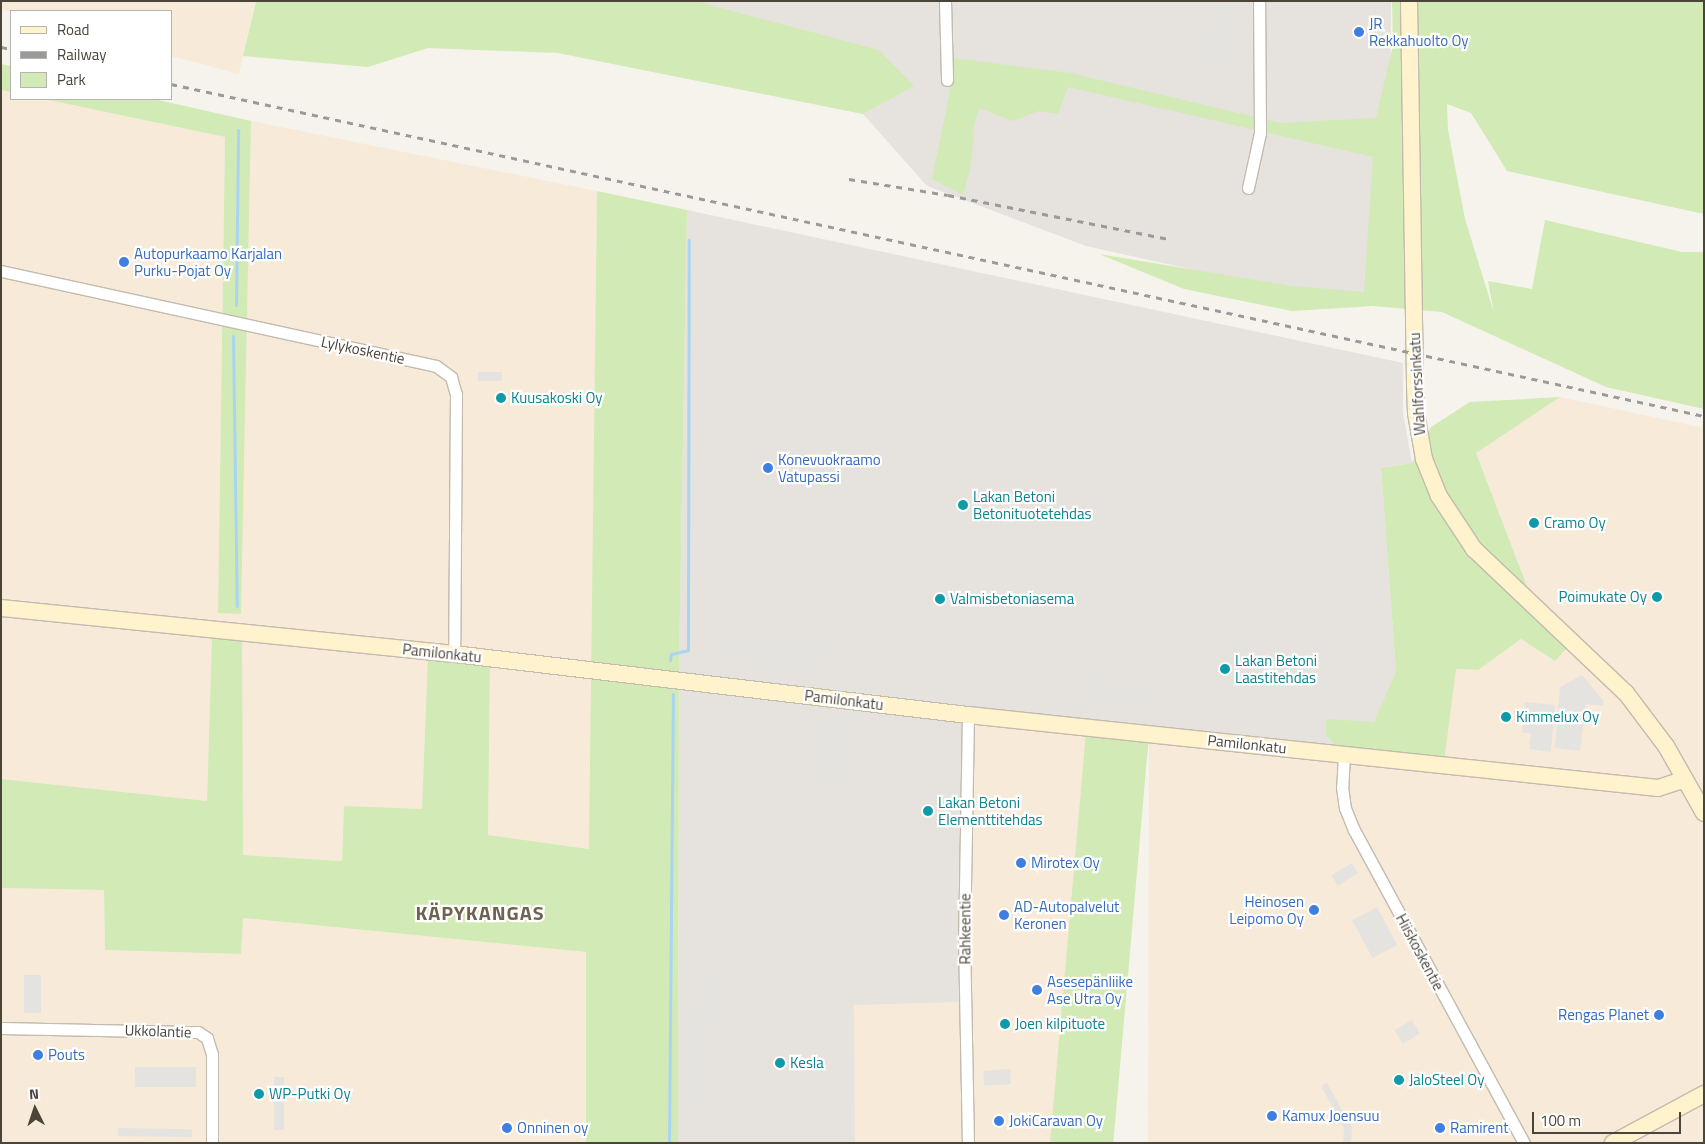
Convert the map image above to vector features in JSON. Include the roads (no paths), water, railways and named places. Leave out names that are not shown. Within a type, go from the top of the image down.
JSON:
[{"type":"street","points":[[945,1],[946,80]]},
{"type":"street","points":[[1248,188],[1260,133],[1259,1]]},
{"type":"street","name":"Wahlforssinkatu","points":[[1409,1],[1415,394],[1417,421],[1424,460],[1439,496],[1461,533],[1474,549],[1626,693],[1655,729],[1704,813]]},
{"type":"street","name":"Lylykoskentie","points":[[1,271],[436,366],[451,377],[456,394],[454,654]]},
{"type":"street","name":"Pamilonkatu","points":[[1,608],[454,654],[968,714],[1658,788],[1685,779]]},
{"type":"street","name":"Rahkeentie","points":[[968,714],[964,936],[968,1143]]},
{"type":"street","name":"Hiiskoskentie","points":[[1344,754],[1342,788],[1345,808],[1354,830],[1524,1143]]},
{"type":"street","name":"Ukkolantie","points":[[1,1028],[198,1032],[206,1038],[212,1054],[212,1143]]},
{"type":"street","points":[[1614,1143],[1704,1094]]},
{"type":"waterway","points":[[236,305],[238,130]]},
{"type":"waterway","points":[[670,660],[671,654],[688,650],[689,240]]},
{"type":"waterway","points":[[233,336],[237,606]]},
{"type":"waterway","points":[[669,1143],[673,694]]},
{"type":"railway","points":[[1,47],[10,49]]},
{"type":"railway","points":[[172,84],[1704,416]]},
{"type":"railway","points":[[849,179],[948,195],[1169,239]]},
{"type":"place","name":"JR Rekkahuolto Oy","points":[[1359,32]]},
{"type":"place","name":"Autopurkaamo Karjalan Purku-Pojat Oy","points":[[124,262]]},
{"type":"place","name":"Kuusakoski Oy","points":[[501,398]]},
{"type":"place","name":"Konevuokraamo Vatupassi","points":[[768,468]]},
{"type":"place","name":"Lakan Betoni Betonituotetehdas","points":[[963,505]]},
{"type":"place","name":"Cramo Oy","points":[[1534,523]]},
{"type":"place","name":"Poimukate Oy","points":[[1657,597]]},
{"type":"place","name":"Valmisbetoniasema","points":[[940,599]]},
{"type":"place","name":"Lakan Betoni Laastitehdas","points":[[1225,669]]},
{"type":"place","name":"Kimmelux Oy","points":[[1506,717]]},
{"type":"place","name":"Lakan Betoni Elementtitehdas","points":[[928,811]]},
{"type":"place","name":"Mirotex Oy","points":[[1021,863]]},
{"type":"place","name":"Heinosen Leipomo Oy","points":[[1314,910]]},
{"type":"place","name":"AD-Autopalvelut Keronen","points":[[1004,915]]},
{"type":"place","name":"Asesepänliike Ase Utra Oy","points":[[1037,990]]},
{"type":"place","name":"Rengas Planet","points":[[1659,1015]]},
{"type":"place","name":"Joen kilpituote","points":[[1005,1024]]},
{"type":"place","name":"Pouts","points":[[38,1055]]},
{"type":"place","name":"Kesla","points":[[780,1063]]},
{"type":"place","name":"JaloSteel Oy","points":[[1399,1080]]},
{"type":"place","name":"WP-Putki Oy","points":[[259,1094]]},
{"type":"place","name":"Kamux Joensuu","points":[[1272,1116]]},
{"type":"place","name":"JokiCaravan Oy","points":[[999,1121]]},
{"type":"place","name":"Onninen oy","points":[[507,1128]]},
{"type":"place","name":"Ramirent","points":[[1440,1128]]},
{"type":"district","name":"KÄPYKANGAS","points":[[480,912]]}]
